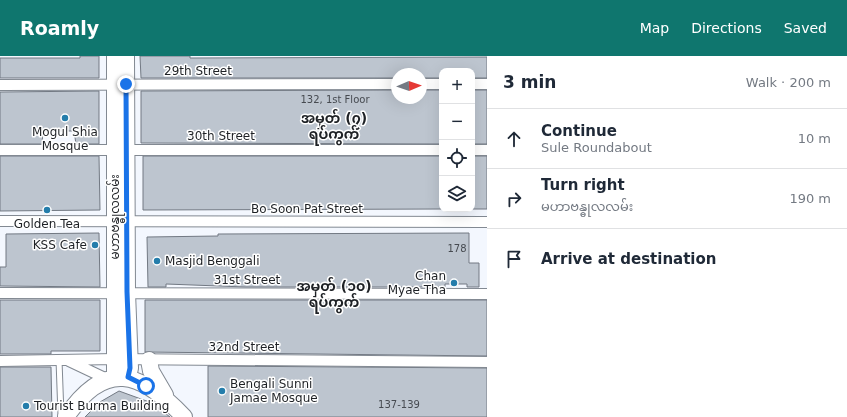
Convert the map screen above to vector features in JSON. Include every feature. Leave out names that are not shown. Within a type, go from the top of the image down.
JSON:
[{"type":"main road","name":"မဟာဗန္ဓုလလမ်း","points":[[115,56],[121,84]]},
{"type":"main road","name":"မဟာဗန္ဓုလလမ်း","points":[[117,378],[122,359],[121,84],[126,56]]},
{"type":"main road","points":[[149,360],[153,376],[180,413]]},
{"type":"main road","points":[[66,417],[86,393],[117,378],[155,390],[180,413]]},
{"type":"street","name":"29th Street","points":[[0,85],[391,84]]},
{"type":"street","points":[[427,84],[439,84]]},
{"type":"street","points":[[475,84],[487,84]]},
{"type":"street","name":"30th Street","points":[[0,150],[439,150]]},
{"type":"street","points":[[475,150],[487,150]]},
{"type":"street","name":"Bo Soon Pat Street","points":[[0,221],[487,222]]},
{"type":"street","name":"31st Street","points":[[0,293],[121,292],[487,294]]},
{"type":"street","name":"32nd Street","points":[[0,360],[122,359],[487,362]]},
{"type":"street","points":[[63,360],[117,378]]},
{"type":"lane","points":[[61,417],[63,360]]},
{"type":"building","points":[[80,56],[99,56],[99,78],[0,78],[0,58],[80,58]]},
{"type":"building","points":[[140,56],[190,56],[190,58],[487,57],[487,78],[475,78],[475,68],[439,68],[439,78],[427,78],[427,68],[391,68],[391,78],[141,78]]},
{"type":"building","points":[[391,90],[391,104],[427,104],[427,90],[439,90],[439,144],[141,143],[141,91]]},
{"type":"building","points":[[475,90],[487,90],[487,144],[475,144]]},
{"type":"building","name":"Mogul Shia Mosque","points":[[99,91],[99,144],[76,144],[74,131],[43,131],[42,144],[0,144],[0,92]]},
{"type":"building","points":[[0,156],[99,156],[100,210],[0,211]]},
{"type":"building","points":[[143,156],[439,156],[439,209],[143,210]]},
{"type":"building","points":[[475,156],[487,156],[487,209],[475,209]]},
{"type":"building","points":[[99,233],[100,287],[0,286],[0,267],[6,267],[6,234]]},
{"type":"building","points":[[469,233],[469,263],[479,263],[479,287],[467,287],[467,284],[445,284],[445,287],[245,287],[166,284],[166,287],[148,287],[147,237],[218,236],[218,234]]},
{"type":"building","points":[[0,300],[100,300],[100,351],[51,351],[51,354],[0,354]]},
{"type":"building","points":[[145,300],[487,300],[487,356],[145,352]]},
{"type":"building","points":[[208,366],[487,368],[487,417],[208,417]]},
{"type":"building","points":[[0,367],[51,367],[52,417],[0,417]]},
{"type":"building","points":[[119,391],[152,403],[170,417],[85,417],[100,402]]},
{"type":"place","name":"Mogul Shia Mosque","points":[[65,118]]},
{"type":"place","name":"Golden Tea","points":[[47,210]]},
{"type":"place","name":"KSS Cafe","points":[[95,245]]},
{"type":"place","name":"Masjid Benggali","points":[[157,261]]},
{"type":"place","name":"Chan Myae Tha","points":[[454,283]]},
{"type":"place","name":"Bengali Sunni Jamae Mosque","points":[[222,391]]},
{"type":"place","name":"Tourist Burma Building","points":[[26,406]]},
{"type":"district","name":"အမှတ် (၇) ရပ်ကွက်","points":[[334,126]]},
{"type":"district","name":"အမှတ် (၁၀) ရပ်ကွက်","points":[[334,294]]},
{"type":"route","points":[[126,84],[127,292],[130,368],[128,377],[146,386]]}]
